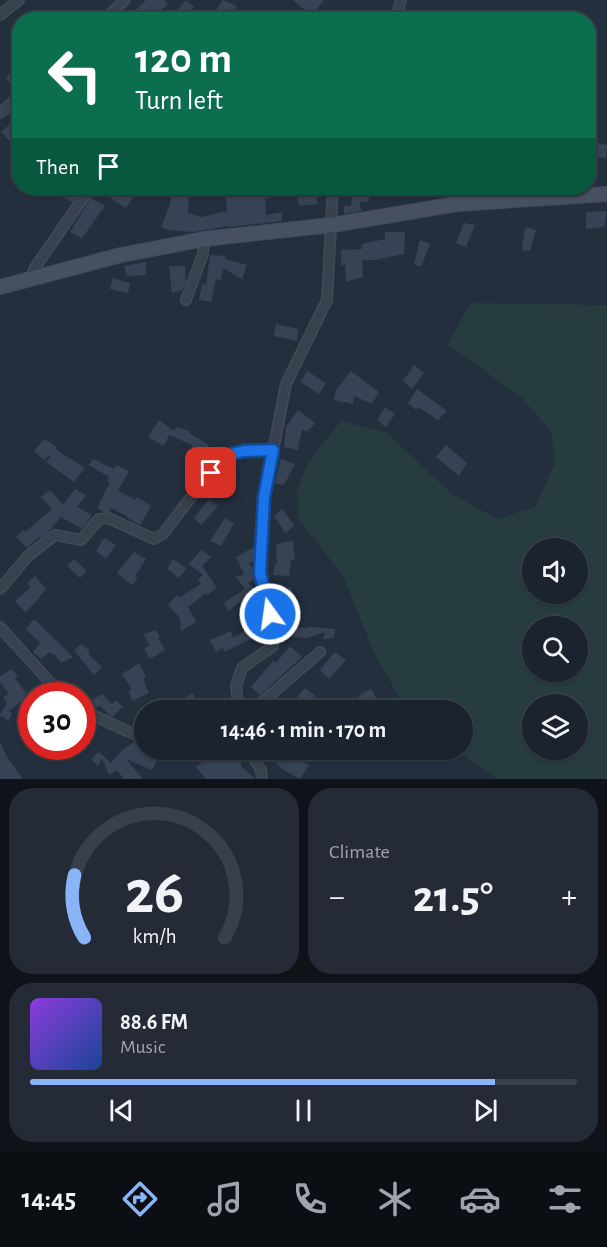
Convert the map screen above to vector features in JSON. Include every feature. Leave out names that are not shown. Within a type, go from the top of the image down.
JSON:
[{"type":"street","points":[[0,15],[19,0]]},
{"type":"street","points":[[112,12],[125,0]]},
{"type":"street","points":[[0,113],[12,103]]},
{"type":"street","points":[[32,278],[34,269],[85,195]]},
{"type":"street","points":[[238,700],[236,686],[242,668],[273,646],[275,634],[260,573],[264,497],[286,384],[327,300],[333,195]]},
{"type":"street","points":[[0,287],[121,255],[204,239],[332,225],[457,204],[592,195]]},
{"type":"street","points":[[186,300],[203,254],[204,239]]},
{"type":"street","points":[[0,589],[28,556],[55,535],[81,540],[99,519],[108,518],[154,539],[163,534],[211,473],[232,454],[244,451],[273,450]]},
{"type":"street","points":[[0,627],[50,682]]},
{"type":"street","points":[[265,700],[320,652]]},
{"type":"street","points":[[96,717],[134,734]]},
{"type":"street","points":[[254,760],[261,770],[262,779]]},
{"type":"green space","points":[[470,303],[607,305],[607,779],[497,779],[471,760],[473,760],[473,700],[401,700],[375,654],[342,574],[299,520],[297,491],[307,464],[341,421],[387,433],[452,494],[497,519],[536,506],[555,463],[551,431],[521,397],[448,345]]},
{"type":"building","points":[[146,0],[164,0],[168,4],[158,12],[135,11]]},
{"type":"building","points":[[186,0],[194,7],[189,12],[176,12]]},
{"type":"building","points":[[223,0],[237,6],[234,12],[215,12]]},
{"type":"building","points":[[293,0],[324,0],[315,12],[307,12]]},
{"type":"building","points":[[12,72],[12,87],[6,77]]},
{"type":"building","points":[[12,122],[12,144],[1,132]]},
{"type":"building","points":[[596,143],[607,145],[606,158],[596,157]]},
{"type":"building","points":[[58,195],[77,195],[72,202]]},
{"type":"building","points":[[110,195],[134,196],[126,208],[109,197]]},
{"type":"building","points":[[172,195],[189,195],[188,213],[202,217],[227,211],[226,195],[279,195],[265,199],[266,215],[282,212],[282,221],[194,232],[169,230],[161,227]]},
{"type":"building","points":[[316,195],[318,204],[299,206],[297,197]]},
{"type":"building","points":[[352,195],[370,195],[368,202],[359,202],[362,211],[344,214],[344,206],[351,206]]},
{"type":"building","points":[[91,198],[105,206],[82,238],[70,232]]},
{"type":"building","points":[[607,211],[604,227],[586,229],[586,212]]},
{"type":"building","points":[[464,223],[475,225],[466,247],[456,243]]},
{"type":"building","points":[[525,227],[536,230],[530,251],[522,250]]},
{"type":"building","points":[[385,232],[405,232],[404,254],[362,260],[363,277],[346,282],[345,264],[341,266],[341,250],[362,249],[362,244],[385,239]]},
{"type":"building","points":[[420,240],[430,244],[421,267],[414,264]]},
{"type":"building","points":[[210,255],[226,256],[225,259],[247,265],[242,279],[223,268],[221,280],[216,279],[211,302],[199,300],[202,284],[206,285]]},
{"type":"building","points":[[146,262],[146,275],[127,276],[124,266]]},
{"type":"building","points":[[169,266],[185,266],[186,281],[182,290],[172,293]]},
{"type":"building","points":[[113,278],[130,283],[128,293],[110,289]]},
{"type":"building","points":[[276,324],[298,329],[297,341],[274,336]]},
{"type":"building","points":[[414,365],[424,373],[412,389],[403,381]]},
{"type":"building","points":[[307,371],[326,383],[319,394],[301,382]]},
{"type":"building","points":[[351,371],[379,392],[372,404],[354,396],[353,404],[334,400],[336,390]]},
{"type":"building","points":[[417,389],[447,411],[438,420],[418,407],[416,410],[408,403]]},
{"type":"building","points":[[385,407],[395,414],[386,427],[377,420]]},
{"type":"building","points":[[298,410],[315,423],[307,432],[302,429],[298,450],[284,447],[286,427]]},
{"type":"building","points":[[159,420],[174,431],[176,427],[190,431],[189,433],[209,445],[203,453],[191,447],[192,445],[169,435],[164,446],[148,437]]},
{"type":"building","points":[[44,439],[57,447],[55,449],[85,468],[74,482],[46,462],[51,457],[50,455],[44,460],[34,451]]},
{"type":"building","points":[[446,445],[467,463],[459,476],[436,457]]},
{"type":"building","points":[[206,455],[213,462],[197,479],[188,472]]},
{"type":"building","points":[[93,459],[114,469],[116,465],[129,471],[118,491],[136,500],[137,497],[151,506],[140,525],[111,508],[109,512],[103,512],[97,508],[110,482],[107,481],[109,477],[89,465]]},
{"type":"building","points":[[281,459],[295,464],[284,485],[275,483]]},
{"type":"building","points":[[75,489],[86,495],[77,507],[92,515],[82,529],[61,517],[48,532],[27,548],[16,537],[52,509],[41,497],[50,490],[63,505]]},
{"type":"building","points":[[209,499],[218,506],[201,525],[194,518]]},
{"type":"building","points":[[282,509],[295,526],[285,533],[274,516]]},
{"type":"building","points":[[225,518],[234,524],[221,546],[210,541]]},
{"type":"building","points":[[104,538],[116,545],[106,559],[96,551]]},
{"type":"building","points":[[293,541],[295,560],[291,560],[289,576],[273,575],[275,564],[277,564],[276,544]]},
{"type":"building","points":[[254,547],[254,561],[249,563],[254,579],[248,583],[256,590],[228,611],[224,603],[245,589],[236,577],[244,574],[236,557]]},
{"type":"building","points":[[201,550],[211,557],[202,566],[217,588],[207,595],[206,593],[188,607],[196,622],[181,631],[180,618],[168,605],[177,595],[179,598],[201,584],[198,579],[203,575],[189,564]]},
{"type":"building","points":[[134,552],[146,559],[135,576],[138,578],[132,585],[117,573]]},
{"type":"building","points":[[74,559],[87,571],[80,578],[67,566]]},
{"type":"building","points":[[173,559],[187,568],[179,578],[167,569]]},
{"type":"building","points":[[35,576],[46,589],[25,612],[15,601],[31,587],[27,583]]},
{"type":"building","points":[[291,586],[298,610],[283,617],[279,608],[285,603],[281,592]]},
{"type":"building","points":[[34,619],[73,657],[61,663],[50,652],[41,659],[33,652],[40,643],[26,629]]},
{"type":"building","points":[[260,622],[265,632],[224,652],[223,648],[216,652],[210,640],[231,631],[233,638]]},
{"type":"building","points":[[285,626],[335,629],[334,638],[323,639],[325,632],[307,638],[285,636]]},
{"type":"building","points":[[156,630],[165,650],[149,658],[144,648],[150,646],[143,634]]},
{"type":"building","points":[[82,644],[90,652],[88,654],[102,667],[94,675],[74,650]]},
{"type":"building","points":[[290,646],[302,657],[260,695],[251,687],[274,660],[276,663]]},
{"type":"building","points":[[335,652],[346,660],[329,679],[320,670]]},
{"type":"building","points":[[139,663],[146,677],[143,679],[149,693],[132,701],[129,691],[132,689],[122,674]]},
{"type":"building","points":[[11,669],[18,676],[15,678],[18,682],[18,704],[9,711],[12,714],[8,721],[2,716],[0,718],[7,703],[3,698],[9,693],[0,683],[0,677]]},
{"type":"building","points":[[305,688],[316,696],[312,700],[295,700]]},
{"type":"building","points":[[371,689],[377,700],[357,700],[361,694]]},
{"type":"building","points":[[192,693],[197,700],[182,700]]},
{"type":"building","points":[[102,694],[112,704],[116,700],[123,707],[112,717],[100,705],[97,708],[96,698]]},
{"type":"building","points":[[0,742],[7,757],[23,779],[0,779]]},
{"type":"building","points":[[134,742],[134,760],[157,760],[152,770],[126,759],[143,779],[124,779],[117,770],[109,775],[102,759],[98,766],[92,760],[96,760],[96,755],[99,752],[111,763],[122,750]]},
{"type":"building","points":[[205,760],[236,760],[255,779],[206,779],[196,767]]},
{"type":"building","points":[[274,760],[300,760],[309,765],[300,779],[282,769]]},
{"type":"route","points":[[211,473],[232,454],[244,451],[273,450],[264,497],[260,573],[270,614]]}]
